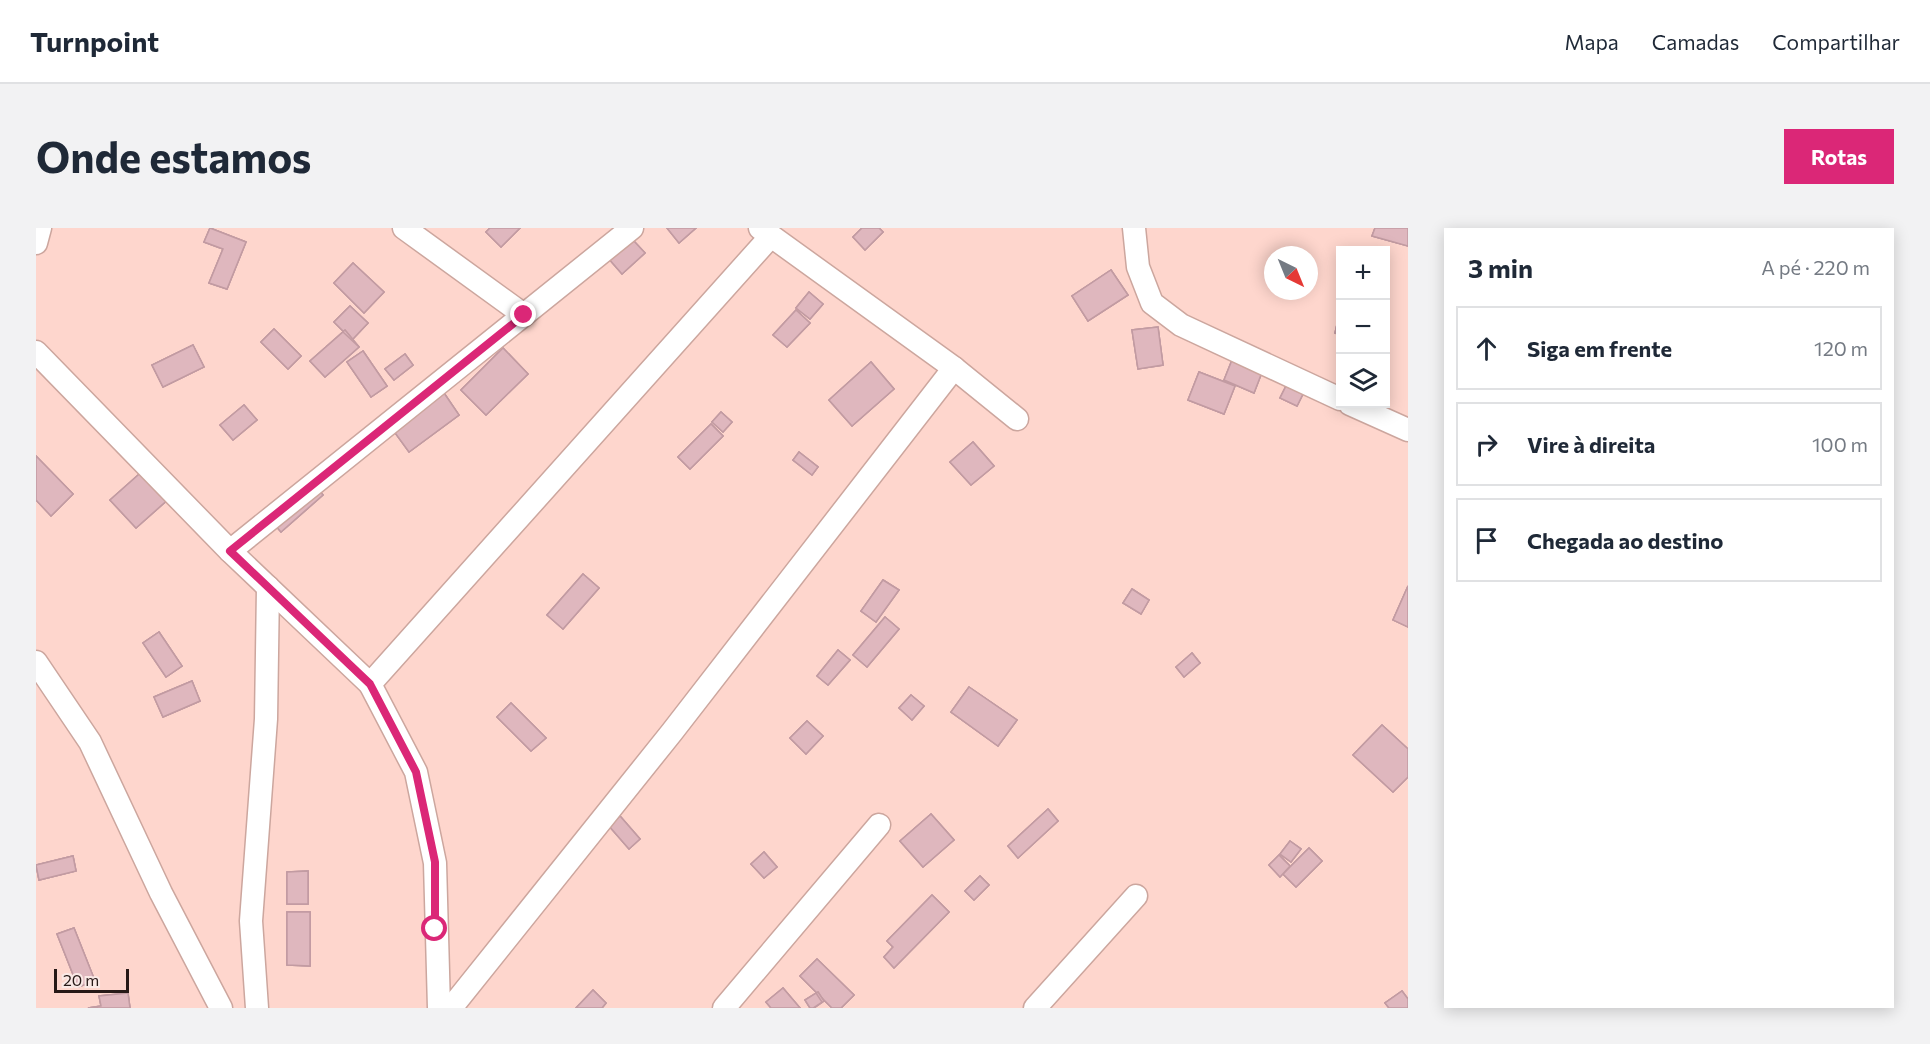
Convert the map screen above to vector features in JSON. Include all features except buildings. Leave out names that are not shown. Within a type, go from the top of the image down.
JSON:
[{"type":"street","points":[[36,243],[40,228]]},
{"type":"street","points":[[404,228],[524,315]]},
{"type":"street","points":[[230,551],[632,228]]},
{"type":"street","points":[[1134,228],[1138,267],[1152,303],[1181,325],[1336,397]]},
{"type":"street","points":[[370,684],[766,232],[954,368],[1017,418]]},
{"type":"street","points":[[36,352],[230,551],[370,684],[416,772],[435,862],[438,1008]]},
{"type":"street","points":[[451,1008],[672,732],[954,368]]},
{"type":"street","points":[[1359,408],[1408,430]]},
{"type":"street","points":[[257,1008],[252,921],[266,719],[268,587]]},
{"type":"street","points":[[36,662],[90,742],[161,893],[221,1008]]},
{"type":"street","points":[[724,1008],[879,825]]},
{"type":"street","points":[[1035,1008],[1136,896]]},
{"type":"route","points":[[435,929],[435,862],[416,772],[370,684],[230,551],[524,315]]}]
